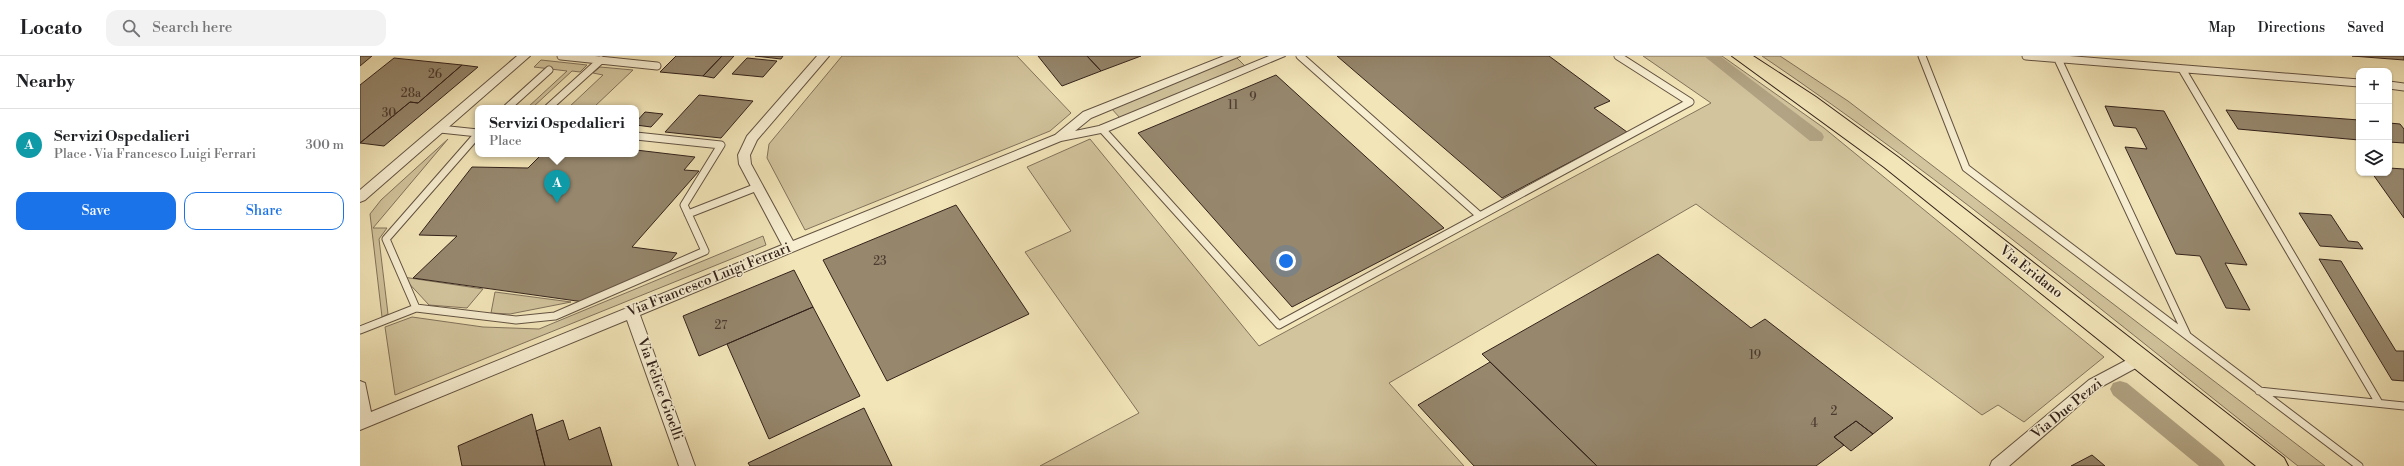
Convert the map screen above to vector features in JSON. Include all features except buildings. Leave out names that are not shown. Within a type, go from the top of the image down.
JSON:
[{"type":"main road","name":"Via Eridano","points":[[1741,56],[1784,83]]},
{"type":"main road","name":"Via Eridano","points":[[1749,56],[1915,180],[2133,363],[2275,466]]},
{"type":"street","points":[[360,197],[524,56]]},
{"type":"street","points":[[790,247],[745,164],[744,154],[746,146],[823,56]]},
{"type":"street","name":"Via Francesco Luigi Ferrari","points":[[1058,138],[1087,115],[1234,56]]},
{"type":"street","name":"Via Francesco Luigi Ferrari","points":[[362,422],[1058,138],[1102,129],[1272,57]]},
{"type":"street","name":"Via Felice Gioelli","points":[[632,312],[687,466]]},
{"type":"street","name":"Via Due Pezzi","points":[[1998,466],[2094,384],[2133,363]]},
{"type":"street","points":[[360,387],[362,422]]},
{"type":"lane","points":[[561,56],[657,66]]},
{"type":"lane","points":[[1300,56],[1480,216]]},
{"type":"lane","points":[[1102,129],[1279,325],[1690,102],[1618,56]]},
{"type":"lane","points":[[1922,56],[1966,168],[2358,466]]},
{"type":"lane","points":[[2026,56],[2058,57],[2182,69],[2356,83]]},
{"type":"lane","points":[[2058,57],[2188,337]]},
{"type":"lane","points":[[551,105],[600,60]]},
{"type":"lane","points":[[2182,69],[2379,403]]},
{"type":"lane","points":[[509,105],[548,70]]},
{"type":"lane","points":[[2392,85],[2404,87]]},
{"type":"lane","points":[[440,129],[475,133]]},
{"type":"lane","points":[[416,308],[386,240],[475,136]]},
{"type":"lane","points":[[360,330],[416,308],[516,320],[555,316],[705,251],[684,205],[721,145],[639,136]]},
{"type":"lane","points":[[688,214],[757,187]]},
{"type":"lane","points":[[2259,391],[2404,406]]},
{"type":"shaded area","points":[[842,56],[1017,56],[1071,113],[1050,131],[805,230],[767,158],[769,144]]},
{"type":"shaded area","points":[[1643,56],[1722,56],[1824,128],[2104,357],[2024,422],[1998,405],[1982,415],[1696,204],[1389,383],[1464,466],[1040,466],[1139,413],[1025,252],[1071,231],[1027,167],[1090,139],[1259,346],[1711,103]]},
{"type":"shaded area","points":[[1762,56],[1780,56],[1848,101],[2325,466],[2298,466],[1967,204],[1831,104]]},
{"type":"shaded area","points":[[1236,57],[1246,67],[1120,118],[1111,108]]},
{"type":"shaded area","points":[[541,60],[587,65],[580,72],[572,71],[535,105],[530,105],[567,71],[534,67]]},
{"type":"shaded area","points":[[600,67],[633,70],[596,105],[571,105],[603,75],[593,73]]},
{"type":"shaded area","points":[[448,139],[373,228],[387,228],[379,239],[388,314],[382,317],[370,214],[381,200]]},
{"type":"shaded area","points":[[763,236],[766,245],[395,395],[385,327],[412,317],[483,327],[539,329]]},
{"type":"shaded area","points":[[403,277],[483,289],[467,308],[429,305]]},
{"type":"shaded area","points":[[495,292],[571,302],[510,314],[491,313]]},
{"type":"waterway","points":[[1711,56],[1816,137]]},
{"type":"waterway","points":[[2120,389],[2214,466]]},
{"type":"place","name":"Servizi Ospedalieri","points":[[557,203]]}]
